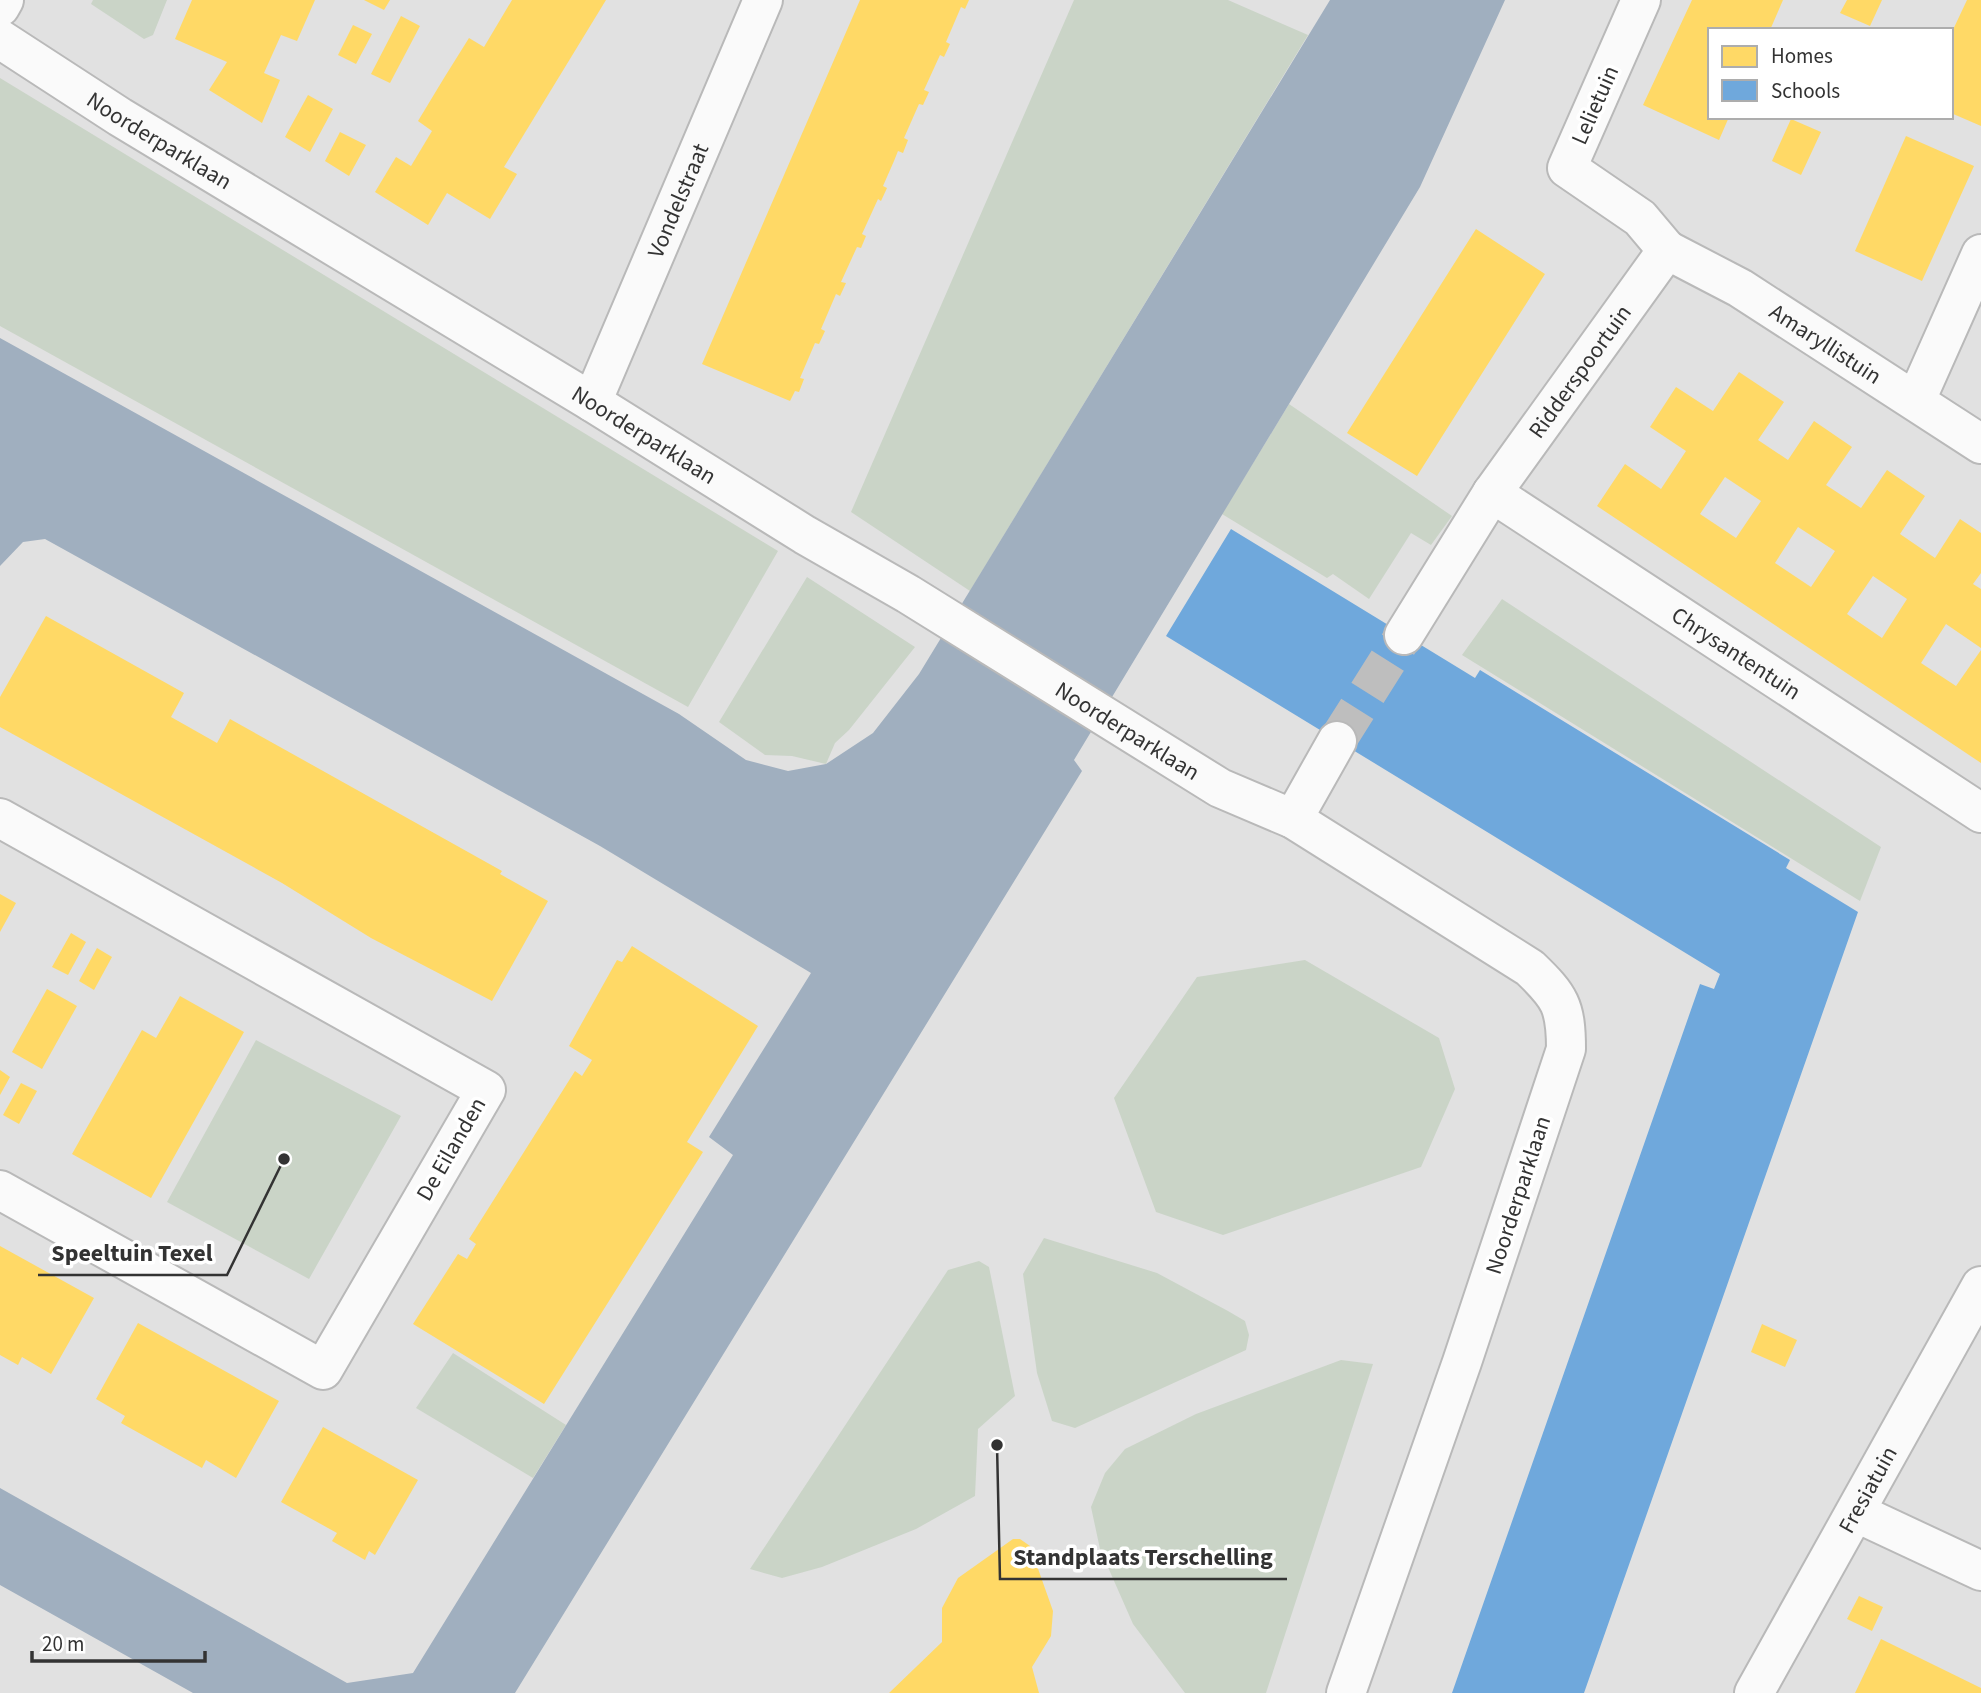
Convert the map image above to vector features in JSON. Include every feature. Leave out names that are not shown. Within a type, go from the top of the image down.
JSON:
[{"type":"street","points":[[0,7],[5,0]]},
{"type":"street","name":"Vondelstraat","points":[[592,402],[763,0]]},
{"type":"street","name":"Lelietuin","points":[[1642,0],[1567,168],[1640,218],[1667,250]]},
{"type":"street","name":"Noorderparklaan","points":[[0,39],[120,117],[592,402],[805,535],[908,594],[1220,788],[1293,819],[1530,968],[1556,993],[1566,1021],[1566,1049],[1462,1362],[1346,1693]]},
{"type":"street","name":"Amaryllistuin","points":[[1667,250],[1740,288],[1981,444]]},
{"type":"street","name":"Ridderspoortuin","points":[[1493,493],[1667,250]]},
{"type":"street","points":[[1916,400],[1981,254]]},
{"type":"street","points":[[1404,635],[1493,493]]},
{"type":"street","name":"Chrysantentuin","points":[[1493,493],[1981,813]]},
{"type":"street","points":[[1293,819],[1337,741]]},
{"type":"street","name":"De Eilanden","points":[[0,818],[486,1090],[323,1370],[0,1189]]},
{"type":"street","name":"Fresiatuin","points":[[1754,1693],[1857,1513],[1981,1286]]},
{"type":"street","points":[[1857,1513],[1981,1571]]},
{"type":"shaded area","points":[[93,0],[167,0],[153,35],[144,39],[91,4]]},
{"type":"shaded area","points":[[1074,0],[1228,0],[1308,35],[970,591],[851,512]]},
{"type":"shaded area","points":[[0,78],[778,551],[688,707],[0,326]]},
{"type":"shaded area","points":[[1289,404],[1452,516],[1431,545],[1411,533],[1369,599],[1333,574],[1327,578],[1222,514]]},
{"type":"shaded area","points":[[807,577],[915,647],[849,730],[835,743],[826,764],[792,756],[765,755],[719,722]]},
{"type":"shaded area","points":[[1502,599],[1881,847],[1860,901],[1462,655]]},
{"type":"shaded area","points":[[1305,960],[1439,1038],[1455,1089],[1421,1167],[1223,1235],[1156,1212],[1114,1098],[1197,977]]},
{"type":"shaded area","points":[[256,1040],[401,1116],[309,1279],[167,1202]]},
{"type":"shaded area","points":[[1044,1238],[1157,1273],[1228,1311],[1245,1321],[1249,1335],[1246,1350],[1075,1428],[1052,1421],[1037,1373],[1023,1274]]},
{"type":"shaded area","points":[[979,1261],[989,1267],[1015,1396],[978,1429],[975,1496],[916,1529],[822,1567],[782,1578],[750,1569],[948,1270]]},
{"type":"shaded area","points":[[453,1353],[566,1425],[533,1478],[416,1408]]},
{"type":"shaded area","points":[[1341,1360],[1373,1364],[1266,1693],[1185,1693],[1133,1624],[1100,1549],[1091,1507],[1105,1473],[1125,1449],[1196,1414]]},
{"type":"water","points":[[1330,0],[1505,0],[1420,187],[1074,760],[1082,771],[515,1693],[193,1693],[0,1585],[0,1488],[347,1683],[413,1673],[733,1155],[709,1137],[811,973],[600,846],[45,539],[23,542],[0,566],[0,338],[679,714],[746,760],[788,771],[826,764],[873,733],[919,674]]},
{"type":"building: Homes","points":[[192,0],[315,0],[297,41],[281,35],[264,73],[280,80],[262,123],[209,90],[227,62],[175,39]]},
{"type":"building: Homes","points":[[364,0],[390,0],[384,10]]},
{"type":"building: Homes","points":[[512,0],[606,0],[504,167],[517,174],[490,219],[447,193],[428,225],[375,192],[396,157],[411,166],[432,131],[418,121],[444,78],[469,38],[484,47]]},
{"type":"building: Homes","points":[[860,0],[969,0],[965,9],[961,7],[946,42],[950,44],[944,57],[940,55],[924,90],[929,92],[923,105],[919,104],[904,138],[908,140],[903,153],[898,151],[883,186],[887,188],[881,201],[878,199],[862,234],[866,236],[861,248],[857,247],[841,282],[846,283],[840,296],[836,294],[821,329],[825,331],[819,344],[815,343],[800,378],[804,379],[799,392],[795,391],[790,401],[702,364]]},
{"type":"building: Homes","points":[[1692,0],[1783,0],[1771,28],[1708,28],[1708,119],[1728,119],[1719,140],[1643,105]]},
{"type":"building: Homes","points":[[1847,0],[1882,0],[1870,26],[1840,13]]},
{"type":"building: Homes","points":[[1967,0],[1981,0],[1981,126],[1953,114],[1953,30]]},
{"type":"building: Homes","points":[[401,16],[420,26],[390,83],[371,74]]},
{"type":"building: Homes","points":[[353,25],[372,34],[356,64],[338,55]]},
{"type":"building: Homes","points":[[308,95],[333,109],[310,152],[285,137]]},
{"type":"building: Homes","points":[[1791,119],[1821,132],[1801,175],[1772,161]]},
{"type":"building: Homes","points":[[340,132],[366,145],[349,176],[325,161]]},
{"type":"building: Homes","points":[[1906,136],[1974,166],[1922,281],[1855,251]]},
{"type":"building: Homes","points":[[1476,229],[1545,274],[1417,476],[1347,433]]},
{"type":"building: Homes","points":[[1739,372],[1784,402],[1758,440],[1788,460],[1814,421],[1852,447],[1826,485],[1861,508],[1887,470],[1925,496],[1900,534],[1935,558],[1960,519],[1981,533],[1981,573],[1973,584],[1981,589],[1981,648],[1946,624],[1921,663],[1956,686],[1981,650],[1981,763],[1597,506],[1625,464],[1661,489],[1686,451],[1650,427],[1676,387],[1713,411]],"holes":[[[1725,477],[1761,501],[1736,538],[1700,514]],[[1798,527],[1835,551],[1811,587],[1775,563]],[[1873,576],[1907,599],[1882,638],[1847,614]]]},
{"type":"building: Homes","points":[[46,616],[184,693],[171,717],[217,743],[230,719],[502,871],[500,874],[548,901],[492,1001],[371,938],[282,883],[0,727],[0,697]]},
{"type":"building: Homes","points":[[0,894],[16,903],[0,932]]},
{"type":"building: Homes","points":[[71,933],[86,942],[68,975],[52,967]]},
{"type":"building: Homes","points":[[632,946],[758,1026],[687,1142],[703,1152],[544,1404],[413,1324],[458,1254],[467,1259],[476,1244],[469,1239],[575,1071],[582,1076],[592,1060],[569,1046],[617,960],[622,962]]},
{"type":"building: Homes","points":[[97,948],[112,957],[94,990],[79,981]]},
{"type":"building: Homes","points":[[47,989],[77,1006],[42,1069],[12,1052]]},
{"type":"building: Homes","points":[[180,996],[244,1032],[151,1198],[72,1154],[142,1030],[156,1038]]},
{"type":"building: Homes","points":[[0,1070],[10,1077],[0,1095]]},
{"type":"building: Homes","points":[[21,1083],[37,1091],[19,1124],[3,1115]]},
{"type":"building: Homes","points":[[0,1246],[94,1298],[51,1374],[22,1357],[18,1365],[0,1355]]},
{"type":"building: Homes","points":[[138,1323],[279,1401],[236,1478],[206,1460],[202,1468],[121,1423],[125,1416],[96,1399]]},
{"type":"building: Homes","points":[[1762,1324],[1797,1340],[1785,1367],[1751,1352]]},
{"type":"building: Homes","points":[[323,1427],[418,1480],[375,1555],[369,1551],[365,1560],[332,1541],[337,1533],[281,1502]]},
{"type":"building: Homes","points":[[1013,1539],[1020,1539],[1030,1546],[1053,1611],[1051,1636],[1032,1667],[1039,1693],[889,1693],[942,1642],[942,1608],[958,1578]]},
{"type":"building: Homes","points":[[1859,1596],[1883,1607],[1872,1631],[1847,1619]]},
{"type":"building: Homes","points":[[1881,1639],[1981,1688],[1981,1693],[1855,1693]]},
{"type":"building: Schools","points":[[1231,529],[1475,678],[1480,670],[1790,860],[1786,868],[1858,912],[1584,1693],[1452,1693],[1700,984],[1714,989],[1720,974],[1166,636]]},
{"type":"tunnel","points":[[1337,741],[1404,635]]},
{"type":"place","name":"Speeltuin Texel","points":[[284,1159]]},
{"type":"place","name":"Standplaats Terschelling","points":[[997,1445]]}]
